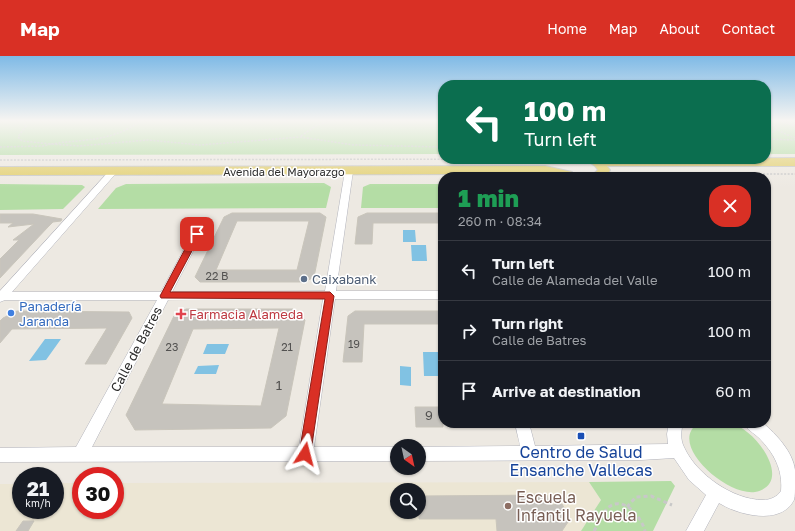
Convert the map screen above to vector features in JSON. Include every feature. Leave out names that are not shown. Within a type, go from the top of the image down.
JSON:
[{"type":"main road","points":[[771,162],[795,162]]},
{"type":"main road","name":"Avenida del Mayorazgo","points":[[0,164],[438,163]]},
{"type":"main road","points":[[555,164],[556,167],[564,172]]},
{"type":"main road","points":[[599,164],[603,167],[604,172]]},
{"type":"main road","name":"Avenida del Mayorazgo","points":[[0,171],[114,172],[545,170],[553,172]]},
{"type":"main road","points":[[620,172],[628,170],[795,170]]},
{"type":"street","points":[[305,454],[349,171]]},
{"type":"street","points":[[0,297],[114,172]]},
{"type":"street","name":"Calle de Batres","points":[[80,455],[204,221]]},
{"type":"street","points":[[0,297],[438,295]]},
{"type":"street","points":[[523,428],[529,454]]},
{"type":"street","points":[[674,428],[674,438],[678,451],[693,473],[716,493],[731,501],[751,507],[767,507],[791,500],[792,481],[790,458],[770,438],[757,428]]},
{"type":"street","points":[[426,454],[641,453],[678,451]]},
{"type":"street","points":[[0,455],[390,454]]},
{"type":"street","points":[[695,531],[716,493]]},
{"type":"path","points":[[43,143],[79,146],[112,143]]},
{"type":"path","points":[[0,147],[44,146],[56,143]]},
{"type":"path","points":[[181,143],[200,145],[223,143]]},
{"type":"path","points":[[342,143],[354,145],[438,147]]},
{"type":"path","points":[[0,160],[438,159]]},
{"type":"path","points":[[771,174],[795,174]]},
{"type":"path","points":[[627,507],[636,497],[651,496],[672,505]]},
{"type":"path","points":[[594,531],[607,510],[613,505],[627,507],[639,516],[646,531]]},
{"type":"shaded area","points":[[589,482],[601,500],[581,531],[0,531],[0,484],[12,484],[12,519],[64,519],[64,483],[72,483],[72,519],[124,519],[124,483]]},
{"type":"green space","points":[[0,143],[438,143],[438,154],[0,155]]},
{"type":"green space","points":[[771,143],[795,143],[795,154],[771,154]]},
{"type":"green space","points":[[324,183],[331,187],[326,208],[98,209],[116,188],[126,184]]},
{"type":"green space","points":[[0,184],[82,185],[85,187],[63,209],[0,210]]},
{"type":"green space","points":[[370,184],[438,184],[438,208],[361,208],[363,187]]},
{"type":"green space","points":[[695,428],[741,428],[760,445],[767,456],[772,468],[772,479],[766,487],[755,492],[743,491],[729,486],[715,477],[703,466],[694,454],[690,442],[691,432]]},
{"type":"green space","points":[[671,481],[675,486],[653,531],[581,531],[601,500],[589,482]]},
{"type":"water","points":[[403,230],[415,230],[416,242],[403,242]]},
{"type":"water","points":[[411,245],[426,245],[427,261],[412,261]]},
{"type":"water","points":[[45,339],[61,339],[46,360],[29,361]]},
{"type":"water","points":[[207,344],[229,344],[225,354],[203,354]]},
{"type":"water","points":[[423,352],[438,352],[438,376],[424,376]]},
{"type":"water","points":[[219,365],[216,374],[194,374],[198,366]]},
{"type":"water","points":[[400,366],[411,367],[411,386],[400,385]]},
{"type":"building","points":[[232,213],[320,213],[326,217],[314,277],[305,282],[200,282],[195,277],[224,217]],"holes":[[[237,221],[309,221],[297,270],[216,270]]]},
{"type":"building","points":[[367,213],[438,213],[438,223],[373,223],[372,244],[355,244],[358,217]]},
{"type":"building","points":[[0,214],[33,214],[62,219],[61,221],[53,222],[0,278],[0,259],[19,240],[13,240],[34,224],[8,227],[13,223],[0,223]]},
{"type":"building","points":[[186,309],[293,309],[305,320],[286,416],[271,428],[135,430],[126,415],[174,316]],"holes":[[[279,328],[261,406],[162,404],[193,329]]]},
{"type":"building","points":[[17,311],[129,312],[132,318],[106,364],[85,364],[107,328],[12,329],[0,343],[0,321]]},
{"type":"building","points":[[355,311],[438,311],[438,324],[364,324],[362,362],[343,362],[348,316]]},
{"type":"building","points":[[415,407],[438,407],[438,427],[416,427]]},
{"type":"building","points":[[547,495],[550,505],[562,504],[570,519],[562,531],[497,531],[496,519],[426,519],[426,496]]},
{"type":"building","points":[[23,521],[34,521],[28,531],[16,531]]},
{"type":"place","name":"Caixabank","points":[[304,279]]},
{"type":"place","name":"Panadería Jaranda","points":[[11,313]]},
{"type":"place","name":"Farmacia Alameda","points":[[181,314]]},
{"type":"place","name":"Centro de Salud Ensanche Vallecas","points":[[581,436]]},
{"type":"place","name":"Escuela Infantil Rayuela","points":[[508,506]]},
{"type":"route","points":[[197,234],[164,296],[330,296],[305,454]]}]
